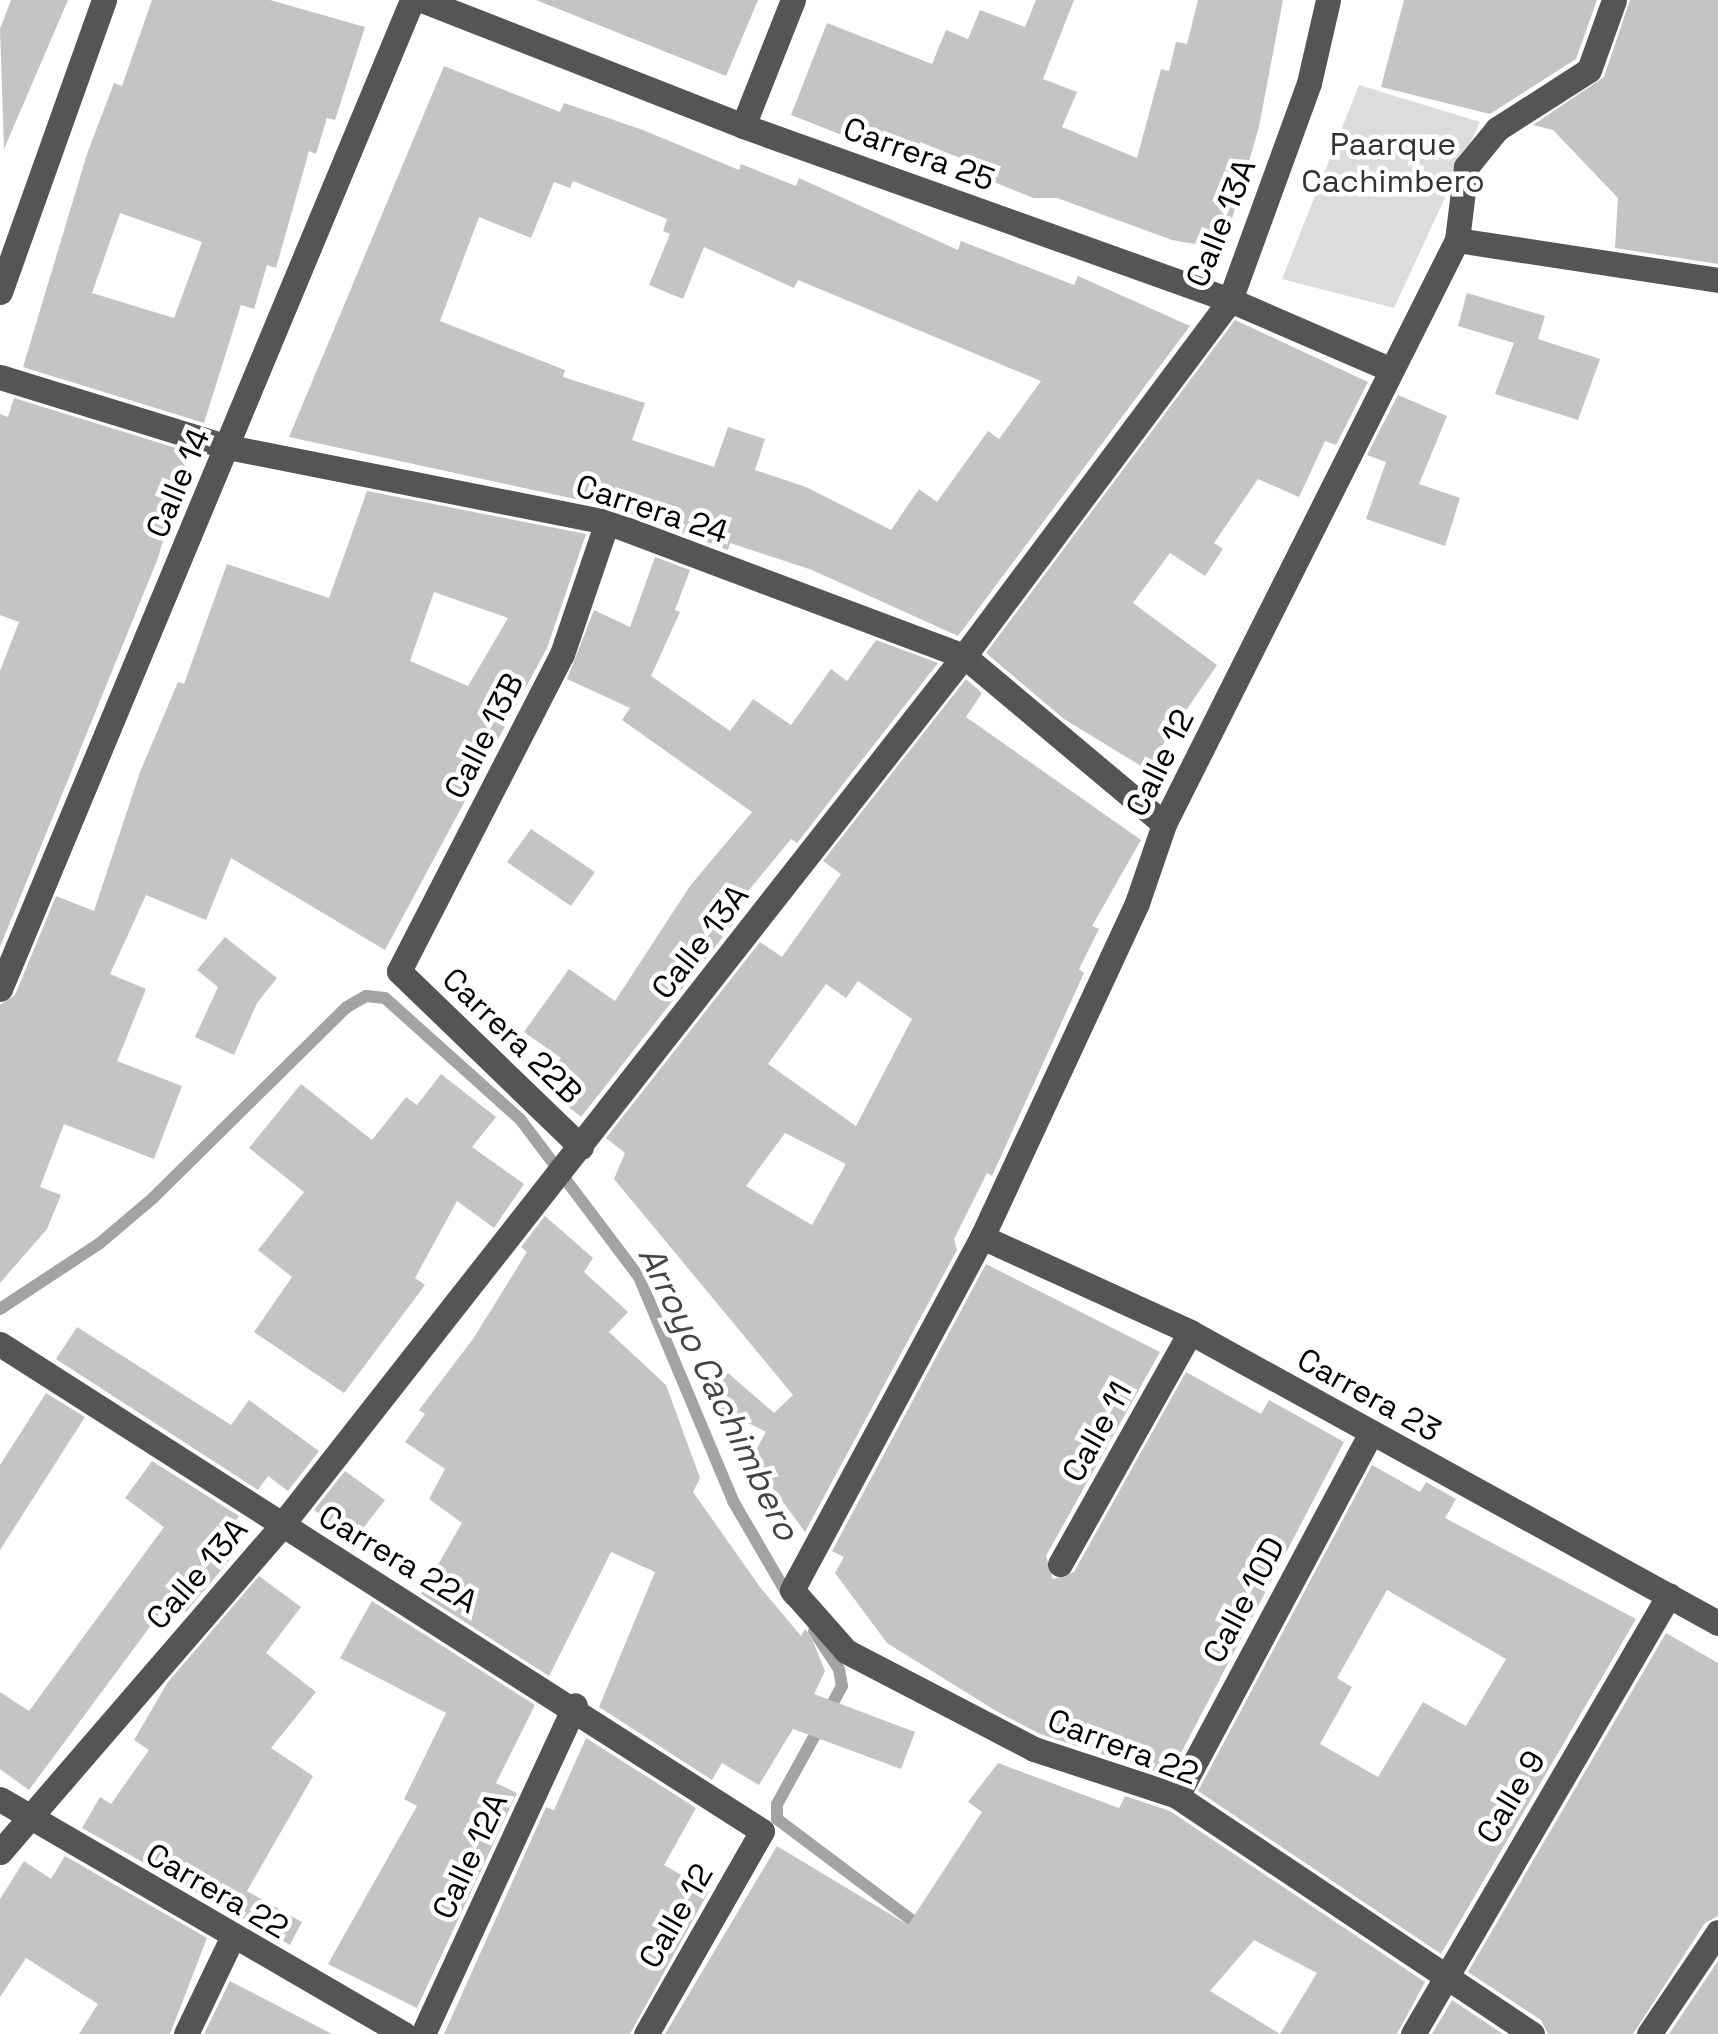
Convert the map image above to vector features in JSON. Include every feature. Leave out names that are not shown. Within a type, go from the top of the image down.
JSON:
[{"type":"street","points":[[0,292],[104,0]]},
{"type":"street","name":"Calle 14","points":[[0,989],[412,0]]},
{"type":"street","name":"Carrera 25","points":[[422,0],[743,126],[1230,300],[1392,370]]},
{"type":"street","points":[[743,126],[793,0]]},
{"type":"street","name":"Calle 13A","points":[[0,1852],[281,1526],[964,656],[1230,300],[1309,83],[1328,0]]},
{"type":"street","name":"Calle 12","points":[[792,1590],[982,1237],[1138,903],[1164,824],[1457,240],[1466,168],[1498,129],[1589,70],[1614,0]]},
{"type":"street","points":[[1457,240],[1718,280]]},
{"type":"street","name":"Carrera 24","points":[[0,378],[228,447],[607,522],[964,656],[1164,824]]},
{"type":"street","name":"Calle 13B","points":[[399,971],[562,654],[607,522]]},
{"type":"street","name":"Carrera 22B","points":[[399,971],[581,1147]]},
{"type":"street","name":"Carrera 23","points":[[982,1237],[1190,1332],[1718,1623]]},
{"type":"street","name":"Calle 11","points":[[1060,1564],[1190,1332]]},
{"type":"street","name":"Carrera 22A","points":[[0,1344],[281,1526],[575,1706],[762,1830]]},
{"type":"street","name":"Calle 10D","points":[[1176,1796],[1370,1434]]},
{"type":"street","name":"Carrera 22","points":[[792,1590],[846,1650],[1034,1749],[1176,1796],[1532,2034]]},
{"type":"street","name":"Calle 9","points":[[1413,2034],[1444,1974],[1668,1595]]},
{"type":"street","name":"Calle 12A","points":[[423,2034],[575,1706]]},
{"type":"street","name":"Carrera 22","points":[[0,1799],[232,1938],[404,2034]]},
{"type":"street","name":"Calle 12","points":[[646,2034],[762,1830]]},
{"type":"street","points":[[1649,2034],[1718,1932]]},
{"type":"street","points":[[186,2034],[232,1938]]},
{"type":"green space","name":"Paarque Cachimbero","points":[[1359,85],[1480,122],[1394,308],[1282,279]]},
{"type":"building","points":[[11,0],[68,0],[4,149],[0,29]]},
{"type":"building","points":[[152,0],[270,0],[365,27],[335,120],[327,118],[316,154],[309,151],[276,268],[267,265],[254,309],[241,305],[204,423],[23,367],[87,154],[114,83],[122,86]],"holes":[[[120,213],[202,242],[174,318],[92,293]]]},
{"type":"building","points":[[536,0],[758,0],[726,76]]},
{"type":"building","points":[[1036,0],[1074,0],[1043,79],[1077,92],[1062,127],[1137,158],[1161,69],[1169,71],[1176,42],[1187,44],[1198,0],[1283,0],[1259,127],[1223,249],[1172,240],[1057,198],[1034,198],[986,179],[990,170],[920,142],[918,148],[853,122],[847,137],[791,115],[827,23],[932,64],[946,30],[968,39],[980,10],[1025,27]]},
{"type":"building","points":[[1404,0],[1597,0],[1576,59],[1490,114],[1381,87]]},
{"type":"building","points":[[1630,0],[1718,0],[1718,264],[1615,248],[1618,198],[1553,130],[1533,125],[1604,77]]},
{"type":"building","points":[[444,66],[560,112],[564,103],[643,130],[739,170],[741,164],[796,186],[799,178],[958,250],[961,241],[1074,285],[1078,276],[1190,326],[958,636],[812,570],[730,543],[728,550],[612,507],[289,437]],"holes":[[[573,181],[667,219],[663,231],[670,234],[649,285],[683,299],[704,247],[794,288],[798,280],[1041,381],[999,439],[988,431],[937,502],[919,489],[891,530],[806,487],[755,470],[765,439],[728,427],[714,467],[632,440],[645,403],[563,377],[565,370],[440,321],[479,217],[531,238],[554,182],[570,188]]]},
{"type":"building","points":[[1467,293],[1545,316],[1538,339],[1600,359],[1578,420],[1495,394],[1514,343],[1458,326]]},
{"type":"building","points":[[1235,320],[1368,382],[1336,445],[1325,441],[1299,497],[1258,479],[1214,543],[1223,549],[1205,576],[1170,553],[1133,603],[1217,665],[1146,769],[1064,719],[986,653]]},
{"type":"building","points":[[1398,395],[1447,416],[1419,484],[1460,498],[1445,546],[1366,519],[1386,462],[1367,455]]},
{"type":"building","points":[[14,398],[189,452],[158,558],[0,947],[0,671],[19,622],[0,615],[0,414],[8,417]]},
{"type":"building","points":[[367,491],[586,534],[547,648],[385,950],[231,858],[206,920],[146,895],[110,974],[146,989],[117,1061],[182,1086],[154,1159],[64,1124],[40,1187],[61,1195],[47,1229],[0,1283],[0,1005],[15,995],[56,896],[94,911],[140,772],[178,682],[184,684],[227,564],[329,598]],"holes":[[[434,592],[508,618],[468,686],[410,661]]]},
{"type":"building","points":[[655,557],[690,570],[675,610],[680,612],[651,676],[730,731],[753,699],[791,725],[831,669],[847,681],[876,640],[938,663],[797,843],[791,839],[726,918],[734,923],[581,1117],[540,1083],[561,1058],[524,1032],[569,969],[615,1001],[690,886],[752,812],[622,720],[630,708],[567,679],[594,610],[630,627]]},
{"type":"building","points":[[966,679],[982,693],[966,717],[1141,840],[1092,926],[1099,929],[1079,969],[1084,973],[992,1176],[987,1173],[954,1239],[957,1250],[805,1532],[751,1459],[766,1432],[707,1402],[728,1373],[774,1413],[793,1395],[614,1179],[625,1153],[606,1138],[760,942],[782,957],[841,874],[823,861]],"holes":[[[858,981],[912,1019],[856,1126],[768,1064],[826,984],[846,998]],[[785,1133],[846,1164],[812,1225],[746,1186]]]},
{"type":"building","points":[[531,829],[595,872],[571,906],[507,862]]},
{"type":"building","points":[[225,937],[277,978],[257,1003],[234,1055],[195,1037],[218,987],[197,970]]},
{"type":"building","points":[[441,1074],[496,1117],[472,1147],[524,1184],[494,1228],[457,1201],[415,1278],[425,1285],[344,1393],[254,1332],[292,1277],[258,1250],[304,1192],[249,1148],[301,1084],[372,1140],[406,1097],[417,1105]]},
{"type":"building","points":[[545,1216],[593,1258],[584,1272],[628,1312],[609,1332],[666,1385],[700,1478],[693,1492],[760,1587],[801,1636],[805,1629],[811,1636],[825,1671],[814,1694],[915,1732],[901,1769],[793,1729],[759,1785],[722,1763],[712,1780],[599,1707],[655,1572],[611,1552],[549,1676],[421,1594],[462,1523],[429,1499],[445,1469],[405,1442],[425,1414],[419,1410],[473,1339],[527,1252],[521,1247]]},
{"type":"building","points":[[986,1264],[1160,1352],[1046,1556],[1053,1579],[1074,1572],[1186,1372],[1261,1414],[1269,1400],[1344,1442],[1169,1776],[1040,1734],[996,1711],[887,1643],[835,1573],[844,1557],[832,1551]]},
{"type":"building","points":[[77,1327],[231,1425],[249,1400],[319,1451],[288,1491],[268,1476],[258,1490],[56,1359]]},
{"type":"building","points":[[46,1393],[85,1417],[0,1550],[0,1465]]},
{"type":"building","points":[[152,1461],[239,1516],[218,1545],[233,1556],[186,1612],[169,1601],[29,1790],[0,1769],[0,1692],[29,1711],[164,1527],[125,1498]]},
{"type":"building","points":[[1372,1465],[1420,1492],[1426,1482],[1456,1499],[1445,1518],[1636,1619],[1441,1954],[1198,1791]],"holes":[[[1387,1590],[1506,1659],[1466,1726],[1423,1702],[1378,1777],[1320,1744],[1352,1687],[1337,1678]]]},
{"type":"building","points":[[345,1471],[385,1500],[354,1540],[314,1510]]},
{"type":"building","points":[[259,1576],[301,1607],[266,1653],[316,1692],[271,1748],[313,1776],[247,1891],[302,1922],[290,1945],[82,1828],[100,1797],[111,1804],[149,1750],[134,1740],[168,1682]]},
{"type":"building","points":[[372,1601],[535,1705],[496,1783],[517,1793],[417,2008],[328,1964],[417,1806],[404,1799],[446,1713],[340,1658]]},
{"type":"building","points":[[1666,1633],[1718,1663],[1718,1916],[1705,1923],[1633,2034],[1548,2034],[1541,2020],[1468,1972]]},
{"type":"building","points":[[586,1738],[696,1808],[664,1865],[709,1891],[630,2034],[444,2034],[546,1807],[554,1810]]},
{"type":"building","points":[[998,1763],[1119,1808],[1125,1796],[1170,1811],[1425,1982],[1397,2034],[1280,2034],[665,2034],[777,1846],[908,1925],[982,1812],[968,1802]],"holes":[[[1254,1940],[1317,1973],[1280,2034],[1210,1991]]]},
{"type":"building","points":[[65,1856],[207,1938],[170,2034],[79,2034],[98,2004],[26,1958],[0,1997],[0,1899],[24,1861],[51,1879]]},
{"type":"building","points":[[1718,1961],[1718,2034],[1669,2034]]},
{"type":"building","points":[[230,1981],[332,2034],[204,2034]]},
{"type":"building","points":[[1452,2000],[1503,2034],[1432,2034]]},
{"type":"waterway","name":"Arroyo Cachimbero","points":[[0,1309],[100,1243],[153,1198],[347,1007],[366,996],[385,998],[520,1119],[639,1277],[733,1501],[790,1599]]},
{"type":"waterway","name":"Arroyo Cachimbero","points":[[814,1631],[839,1669],[842,1686],[777,1804],[777,1819],[922,1928]]}]
